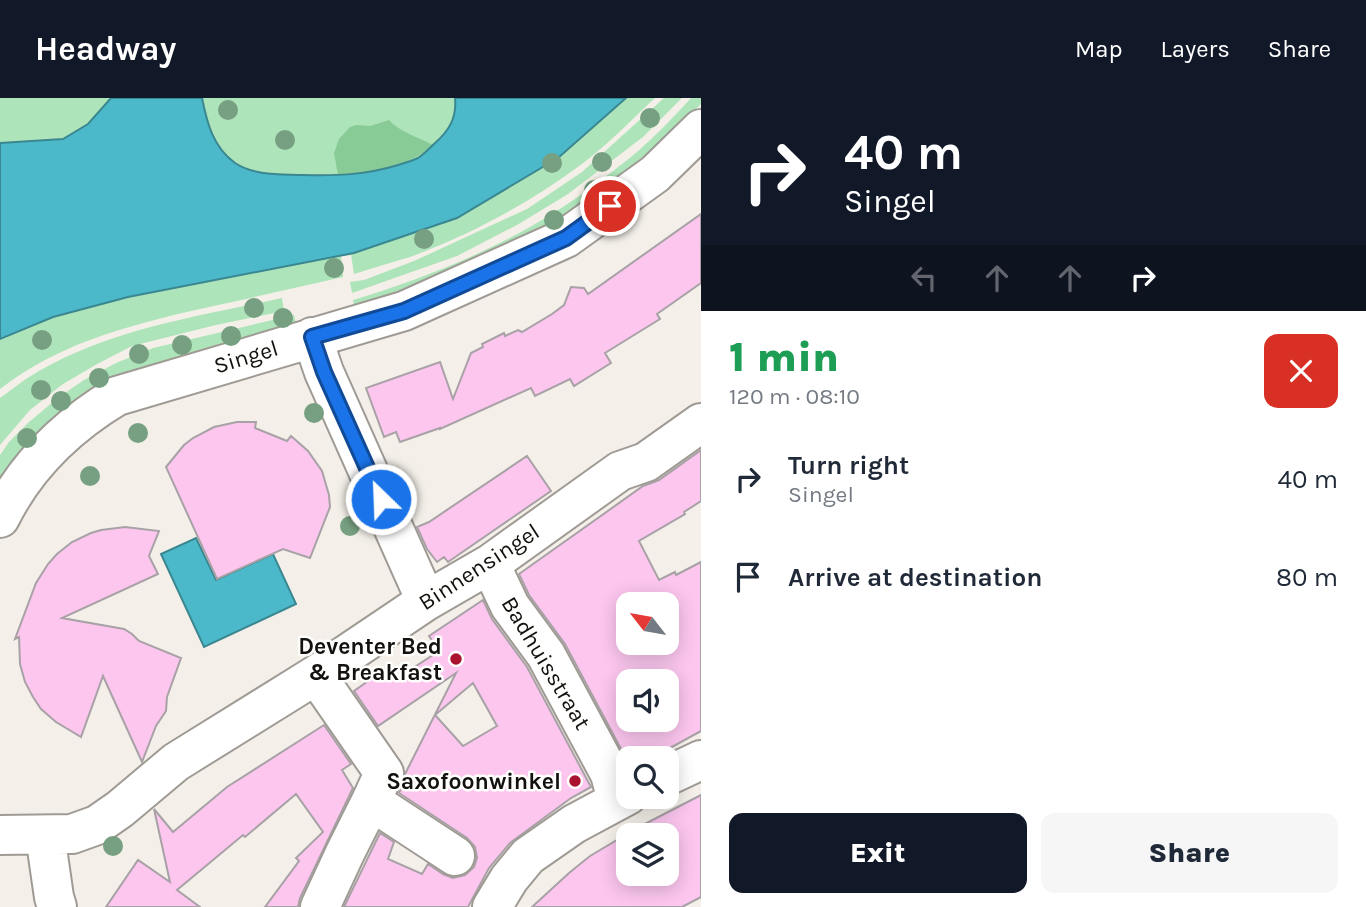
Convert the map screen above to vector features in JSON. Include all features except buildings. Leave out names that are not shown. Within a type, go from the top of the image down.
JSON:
[{"type":"street","name":"Singel","points":[[0,518],[21,482],[55,442],[91,412],[117,396],[404,311],[566,238],[655,174],[701,129]]},
{"type":"street","points":[[312,337],[324,372],[426,601]]},
{"type":"street","name":"Binnensingel","points":[[0,835],[72,834],[97,825],[176,762],[426,601],[490,564],[620,471],[646,462],[701,423]]},
{"type":"street","name":"Badhuisstraat","points":[[490,564],[510,606],[546,655],[616,785]]},
{"type":"street","points":[[316,674],[384,773],[320,907]]},
{"type":"street","points":[[679,770],[701,760]]},
{"type":"street","points":[[371,801],[455,856]]},
{"type":"street","points":[[492,907],[509,878],[528,856],[575,824],[616,801]]},
{"type":"street","points":[[45,835],[57,907]]},
{"type":"green space","points":[[0,98],[655,98],[596,153],[556,182],[495,219],[453,239],[410,257],[354,274],[351,255],[341,256],[343,277],[160,318],[104,335],[50,358],[0,389]]},
{"type":"green space","points":[[664,98],[682,98],[643,137],[568,194],[517,225],[457,256],[352,293],[350,282],[364,280],[414,261],[527,209],[582,172]]},
{"type":"green space","points":[[691,98],[701,98],[701,104],[665,140],[570,218],[355,311],[353,300],[466,259],[554,213],[631,157]]},
{"type":"green space","points":[[389,120],[403,131],[433,145],[412,159],[389,168],[338,175],[334,153],[339,139],[350,127],[370,126]]},
{"type":"green space","points":[[282,298],[284,311],[132,346],[99,363],[63,384],[30,410],[0,445],[0,398],[55,362],[86,348],[150,327]]},
{"type":"green space","points":[[294,315],[297,327],[151,365],[113,383],[0,490],[0,455],[9,442],[59,397],[84,380],[153,348]]},
{"type":"water","points":[[111,98],[202,98],[216,142],[235,163],[259,172],[315,175],[374,171],[418,158],[448,129],[455,112],[455,98],[626,98],[558,158],[457,218],[354,253],[128,297],[53,317],[0,339],[0,143],[63,139],[88,124]]},
{"type":"water","points":[[196,538],[216,580],[273,554],[296,604],[204,647],[161,554]]},
{"type":"place","name":"Deventer Bed & Breakfast","points":[[456,659]]},
{"type":"place","name":"Saxofoonwinkel","points":[[575,781]]},
{"type":"route","points":[[381,499],[324,372],[312,337],[404,311],[566,238],[610,206]]}]
